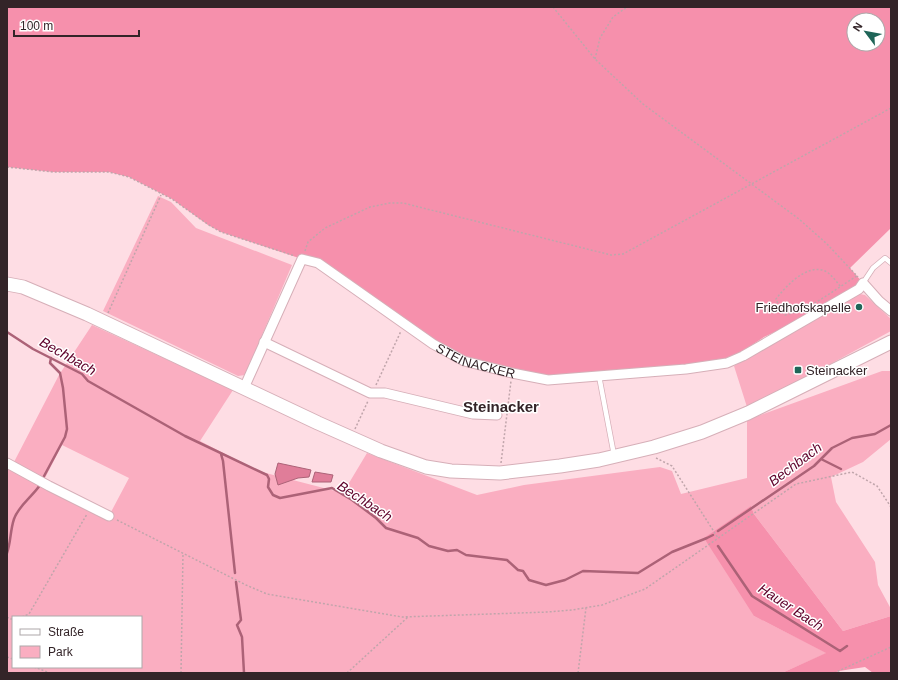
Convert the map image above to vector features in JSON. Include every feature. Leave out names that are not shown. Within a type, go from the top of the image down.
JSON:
[{"type":"main road","points":[[7,284],[23,287],[54,299],[381,451],[426,467],[451,471],[500,473],[560,466],[637,451],[702,432],[748,413],[891,342]]},
{"type":"street","name":"STEINACKER","points":[[302,259],[318,263],[404,325],[433,344],[464,361],[548,380],[686,369],[727,363],[743,356],[859,289],[864,283]]},
{"type":"street","points":[[244,388],[302,259]]},
{"type":"street","points":[[864,283],[879,301],[891,311]]},
{"type":"street","points":[[264,342],[372,393],[385,393],[473,414],[497,415]]},
{"type":"street","points":[[7,463],[109,516]]},
{"type":"lane","points":[[864,283],[873,268],[885,258],[891,263]]},
{"type":"lane","points":[[599,376],[614,456]]},
{"type":"path","points":[[552,7],[595,59],[643,104],[799,219],[827,244],[864,283]]},
{"type":"path","points":[[595,59],[600,38],[613,17],[627,7]]},
{"type":"path","points":[[7,167],[53,172],[109,172],[129,177],[172,199],[208,225],[221,232],[302,259],[308,242],[324,228],[370,207],[390,203],[403,203],[611,255],[623,254],[891,108]]},
{"type":"path","points":[[104,322],[161,194]]},
{"type":"path","points":[[840,286],[826,271],[819,269],[809,271],[797,277],[783,289],[776,299],[781,311],[785,315],[791,314],[802,310],[857,276]]},
{"type":"path","points":[[350,437],[404,325]]},
{"type":"path","points":[[500,473],[512,373]]},
{"type":"path","points":[[637,451],[664,461],[672,466],[718,539]]},
{"type":"path","points":[[109,516],[183,554],[267,594],[408,617],[548,612],[602,605],[645,589],[796,484],[852,472],[877,486],[891,507]]},
{"type":"path","points":[[24,616],[29,614],[90,507]]},
{"type":"path","points":[[181,673],[183,554]]},
{"type":"path","points":[[578,673],[586,608]]},
{"type":"path","points":[[347,673],[408,617]]},
{"type":"path","points":[[834,673],[891,647]]},
{"type":"path","points":[[37,668],[50,673]]},
{"type":"green space","points":[[158,196],[171,202],[196,228],[292,265],[245,375],[238,376],[103,311]]},
{"type":"green space","points":[[860,294],[865,295],[891,319],[891,331],[768,398],[747,407],[734,366],[762,348]]},
{"type":"green space","points":[[92,325],[233,390],[200,441],[258,471],[343,493],[367,453],[477,495],[524,485],[660,467],[672,471],[681,494],[747,478],[747,420],[882,371],[891,371],[891,439],[863,462],[831,477],[836,502],[875,562],[878,585],[891,609],[891,616],[843,631],[754,514],[751,506],[754,616],[827,653],[784,672],[7,673],[7,468],[14,462],[59,375]],"holes":[[[62,445],[129,478],[111,512],[45,478]]]},
{"type":"shaded area","points":[[7,7],[891,7],[891,228],[850,268],[863,283],[834,304],[764,337],[731,359],[686,369],[548,380],[464,361],[318,263],[221,232],[208,225],[172,199],[129,177],[109,172],[53,172],[7,167]]},
{"type":"shaded area","points":[[278,463],[311,470],[309,477],[298,478],[278,485],[275,474]]},
{"type":"shaded area","points":[[315,472],[333,475],[331,482],[312,482]]},
{"type":"shaded area","points":[[751,506],[754,514],[843,631],[891,616],[891,673],[873,673],[865,667],[835,673],[771,673],[784,672],[826,653],[754,616],[704,538]]},
{"type":"waterway","name":"Bechbach","points":[[7,332],[33,349],[82,374],[88,381],[185,436],[267,475],[269,479],[268,487],[273,495],[280,498],[332,488],[352,500],[376,518],[386,528],[418,538],[429,546],[448,551],[457,550],[466,555],[507,560],[518,570],[523,571],[529,580],[546,585],[565,580],[583,571],[638,573],[672,552],[713,535]]},
{"type":"waterway","points":[[43,478],[65,437],[67,429],[60,373],[50,363],[51,358]]},
{"type":"waterway","name":"Bechbach","points":[[718,531],[814,466],[832,448],[852,438],[875,434],[891,425]]},
{"type":"waterway","points":[[221,454],[235,573]]},
{"type":"waterway","points":[[821,459],[841,469]]},
{"type":"waterway","points":[[7,553],[16,514],[40,485]]},
{"type":"waterway","name":"Hauer Bach","points":[[718,546],[752,596],[840,651],[847,646]]},
{"type":"waterway","points":[[236,582],[241,620],[237,625],[242,637],[244,673]]},
{"type":"place","name":"Friedhofskapelle","points":[[859,307]]},
{"type":"place","name":"Steinacker","points":[[798,370]]},
{"type":"district","name":"Steinacker","points":[[501,406]]}]
